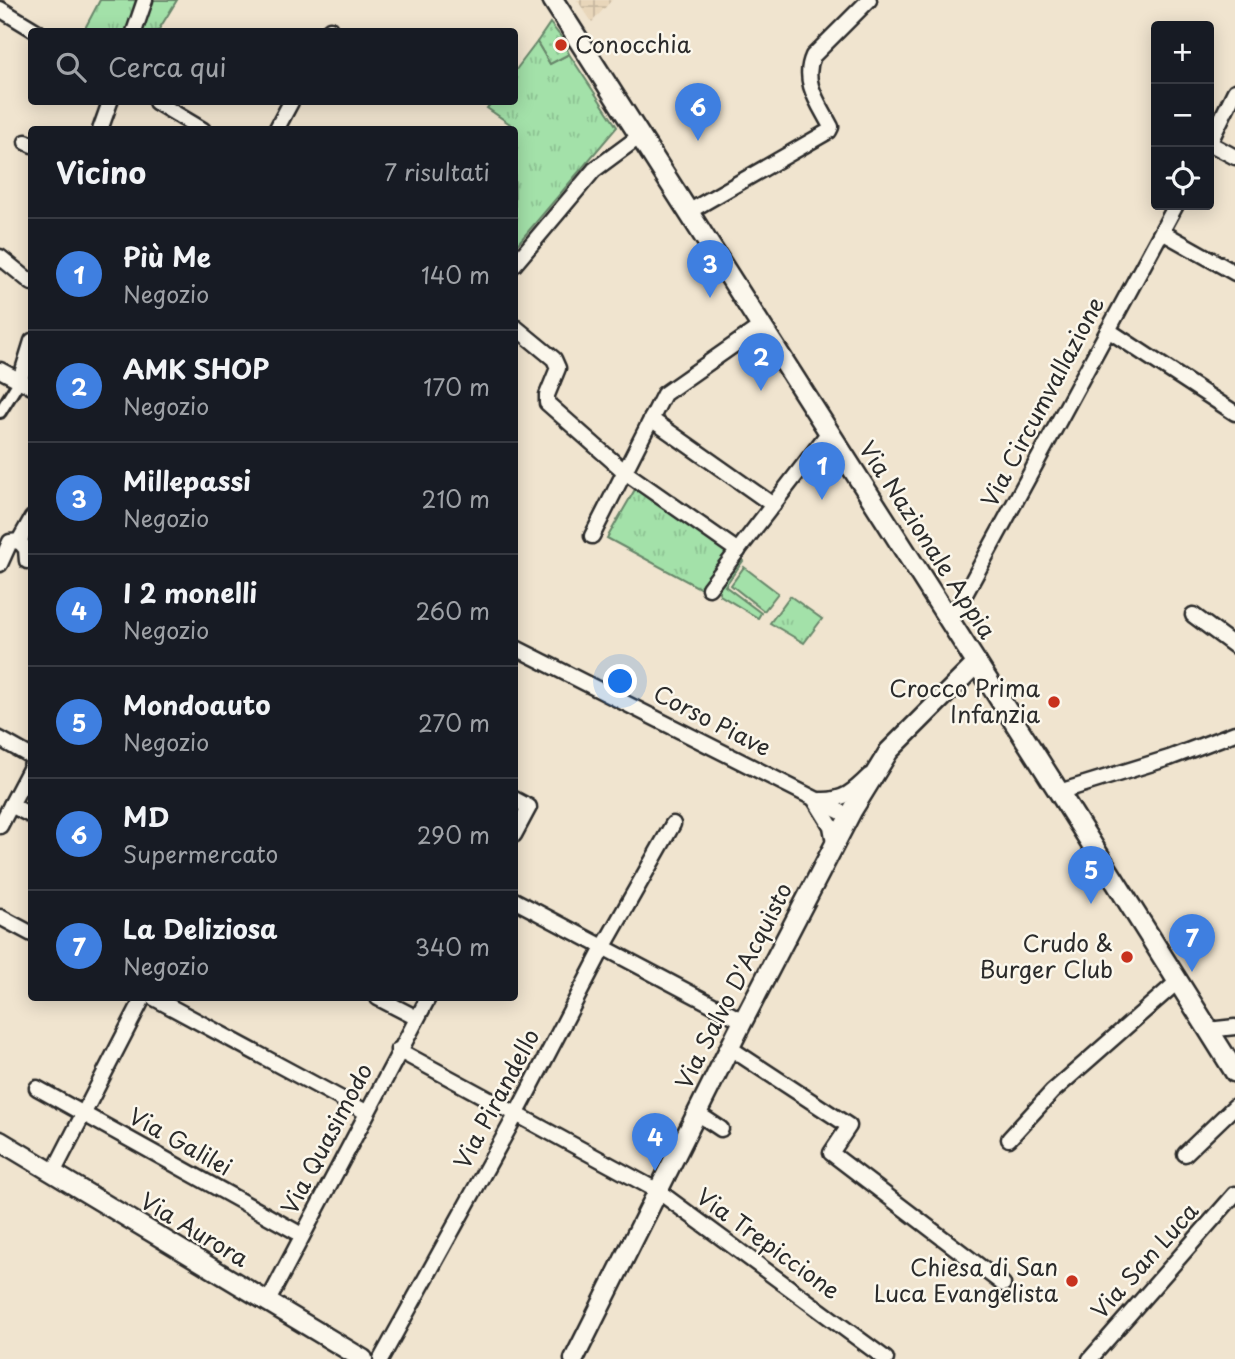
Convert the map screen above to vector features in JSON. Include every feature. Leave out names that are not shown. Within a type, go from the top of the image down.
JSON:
[{"type":"main road","name":"Via Nazionale Appia","points":[[553,0],[1235,1072]]},
{"type":"street","points":[[135,28],[145,0]]},
{"type":"street","points":[[688,212],[830,131],[831,127],[809,83],[810,62],[869,0]]},
{"type":"street","points":[[0,9],[31,28]]},
{"type":"street","points":[[1214,134],[1235,90]]},
{"type":"street","points":[[101,126],[109,105]]},
{"type":"street","points":[[161,105],[196,126]]},
{"type":"street","points":[[278,126],[289,105]]},
{"type":"street","points":[[518,260],[594,170],[640,136]]},
{"type":"street","points":[[1214,147],[1235,158]]},
{"type":"street","name":"Via Circumvallazione","points":[[950,622],[1173,210]]},
{"type":"street","points":[[1162,232],[1235,273]]},
{"type":"street","points":[[0,257],[28,280]]},
{"type":"street","points":[[592,536],[664,394],[761,326]]},
{"type":"street","points":[[518,329],[557,364],[558,369],[547,395],[547,402],[625,471],[738,551]]},
{"type":"street","points":[[1108,330],[1235,413]]},
{"type":"street","points":[[0,370],[26,384],[0,412]]},
{"type":"street","points":[[651,419],[773,505]]},
{"type":"street","points":[[709,588],[829,432]]},
{"type":"street","points":[[19,541],[28,525]]},
{"type":"street","points":[[19,541],[26,549],[27,561]]},
{"type":"street","points":[[0,564],[10,542],[19,541]]},
{"type":"street","points":[[1193,615],[1235,646]]},
{"type":"street","name":"Corso Piave","points":[[518,649],[849,816]]},
{"type":"street","name":"Via Salvo D'Acquisto","points":[[574,1359],[849,816],[889,751],[977,663]]},
{"type":"street","points":[[1059,792],[1168,758],[1235,733]]},
{"type":"street","points":[[0,739],[28,755]]},
{"type":"street","points":[[814,799],[835,800],[846,796],[880,766]]},
{"type":"street","points":[[0,826],[28,773]]},
{"type":"street","points":[[814,799],[831,826],[834,844]]},
{"type":"street","points":[[518,801],[529,807],[518,828]]},
{"type":"street","points":[[11,805],[28,814]]},
{"type":"street","name":"Via Pirandello","points":[[380,1359],[673,824]]},
{"type":"street","points":[[518,902],[743,1021]]},
{"type":"street","points":[[0,917],[28,932]]},
{"type":"street","points":[[1009,1139],[1052,1092],[1177,982]]},
{"type":"street","points":[[53,1173],[141,1001]]},
{"type":"street","points":[[160,1001],[366,1112]]},
{"type":"street","points":[[384,1001],[417,1018]]},
{"type":"street","name":"Via Quasimodo","points":[[267,1303],[398,1050],[426,1001]]},
{"type":"street","points":[[1208,1030],[1235,1027]]},
{"type":"street","points":[[730,1048],[849,1126],[831,1153],[1003,1284]]},
{"type":"street","name":"Via Trepiccione","points":[[398,1050],[658,1191],[886,1359]]},
{"type":"street","name":"Via Galilei","points":[[37,1088],[302,1235]]},
{"type":"street","points":[[1185,1154],[1235,1106]]},
{"type":"street","points":[[697,1113],[721,1129]]},
{"type":"street","name":"Via Aurora","points":[[0,1141],[363,1359]]},
{"type":"street","name":"Via San Luca","points":[[1090,1359],[1235,1194]]},
{"type":"shaded area","points":[[577,0],[612,0],[592,22]]},
{"type":"green space","points":[[100,0],[138,0],[127,28],[85,28]]},
{"type":"green space","points":[[150,0],[177,0],[160,28],[141,28]]},
{"type":"green space","points":[[550,23],[569,47],[569,54],[550,64],[537,42]]},
{"type":"green space","points":[[537,42],[550,64],[569,54],[617,127],[518,243],[518,126],[509,126],[510,124],[487,108],[490,105],[518,105],[518,67]]},
{"type":"green space","points":[[637,486],[729,553],[703,590],[607,538]]},
{"type":"green space","points":[[740,559],[743,561],[725,586],[761,613],[758,618],[720,595],[718,587]]},
{"type":"green space","points":[[744,567],[778,593],[764,611],[731,585]]},
{"type":"green space","points":[[790,596],[822,619],[804,643],[770,623]]},
{"type":"place","name":"Conocchia","points":[[561,45]]},
{"type":"place","name":"MD","points":[[698,141]]},
{"type":"place","name":"Millepassi","points":[[710,298]]},
{"type":"place","name":"AMK SHOP","points":[[761,391]]},
{"type":"place","name":"Più Me","points":[[822,500]]},
{"type":"place","name":"Crocco Prima Infanzia","points":[[1054,702]]},
{"type":"place","name":"Mondoauto","points":[[1091,904]]},
{"type":"place","name":"Crudo & Burger Club","points":[[1127,957]]},
{"type":"place","name":"La Deliziosa","points":[[1192,972]]},
{"type":"place","name":"I 2 monelli","points":[[655,1171]]},
{"type":"place","name":"Chiesa di San Luca Evangelista","points":[[1072,1281]]}]
